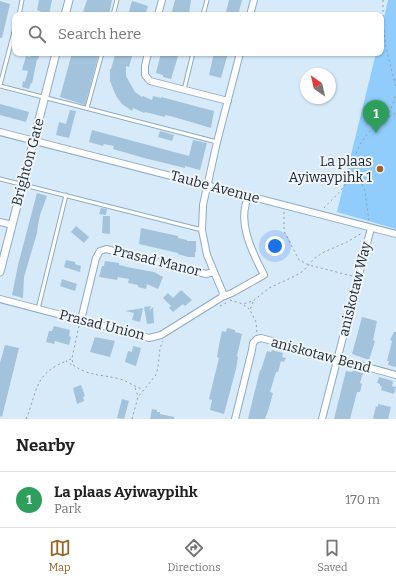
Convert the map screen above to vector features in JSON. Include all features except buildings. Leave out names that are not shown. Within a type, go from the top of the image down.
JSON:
[{"type":"street","points":[[66,12],[69,0]]},
{"type":"street","points":[[159,12],[162,0]]},
{"type":"street","points":[[251,12],[254,0]]},
{"type":"street","name":"Brighton Gate","points":[[0,272],[55,56]]},
{"type":"street","points":[[148,56],[145,71],[147,78],[155,83],[228,101]]},
{"type":"street","points":[[222,297],[223,293],[207,255],[202,230],[203,205],[217,142],[239,56]]},
{"type":"street","name":"Taube Avenue","points":[[0,132],[396,234]]},
{"type":"street","name":"Prasad Union","points":[[0,299],[38,309],[80,323],[150,338],[160,335],[222,297],[232,293],[264,274],[247,241],[244,215],[246,201],[249,196]]},
{"type":"street","points":[[0,222],[12,225]]},
{"type":"street","name":"aniskotaw Way","points":[[322,419],[368,227]]},
{"type":"street","name":"Prasad Manor","points":[[80,323],[96,258],[100,251],[106,249],[206,274],[214,272]]},
{"type":"street","name":"aniskotaw Bend","points":[[235,419],[253,344],[257,339],[261,338],[396,375]]},
{"type":"lane","points":[[19,12],[22,0]]},
{"type":"lane","points":[[114,12],[117,0]]},
{"type":"lane","points":[[204,12],[207,0]]},
{"type":"lane","points":[[12,39],[0,85],[217,142]]},
{"type":"lane","points":[[87,108],[101,56]]},
{"type":"lane","points":[[184,90],[192,56]]},
{"type":"lane","points":[[0,179],[202,230]]},
{"type":"lane","points":[[38,309],[66,195]]},
{"type":"path","points":[[383,0],[383,12]]},
{"type":"path","points":[[384,32],[386,47],[396,88]]},
{"type":"path","points":[[386,118],[392,109],[396,94]]},
{"type":"path","points":[[324,210],[345,185],[354,166],[358,148],[366,136],[373,127],[396,113]]},
{"type":"path","points":[[243,304],[253,301],[269,288],[295,276],[315,258],[324,252],[347,242],[362,233],[368,227],[366,221],[370,222],[365,191],[354,166]]},
{"type":"path","points":[[284,210],[284,231],[299,260],[309,265],[353,276]]},
{"type":"path","points":[[214,309],[230,300],[243,304],[250,310],[256,322],[257,339]]},
{"type":"path","points":[[250,310],[253,301]]},
{"type":"path","points":[[73,365],[72,358],[80,323]]},
{"type":"path","points":[[132,419],[138,397],[156,375],[160,348],[163,339]]},
{"type":"path","points":[[26,419],[37,385],[41,379],[50,369],[72,358]]},
{"type":"path","points":[[66,361],[88,374],[120,379],[135,387],[143,389]]},
{"type":"path","points":[[135,387],[138,397]]},
{"type":"shaded area","points":[[388,0],[396,0],[396,229],[337,212],[375,56],[384,56],[384,18]]},
{"type":"place","name":"La plaas Ayiwaypihk","points":[[376,133]]},
{"type":"place","name":"La plaas Ayiwaypihk 1","points":[[380,169]]}]
